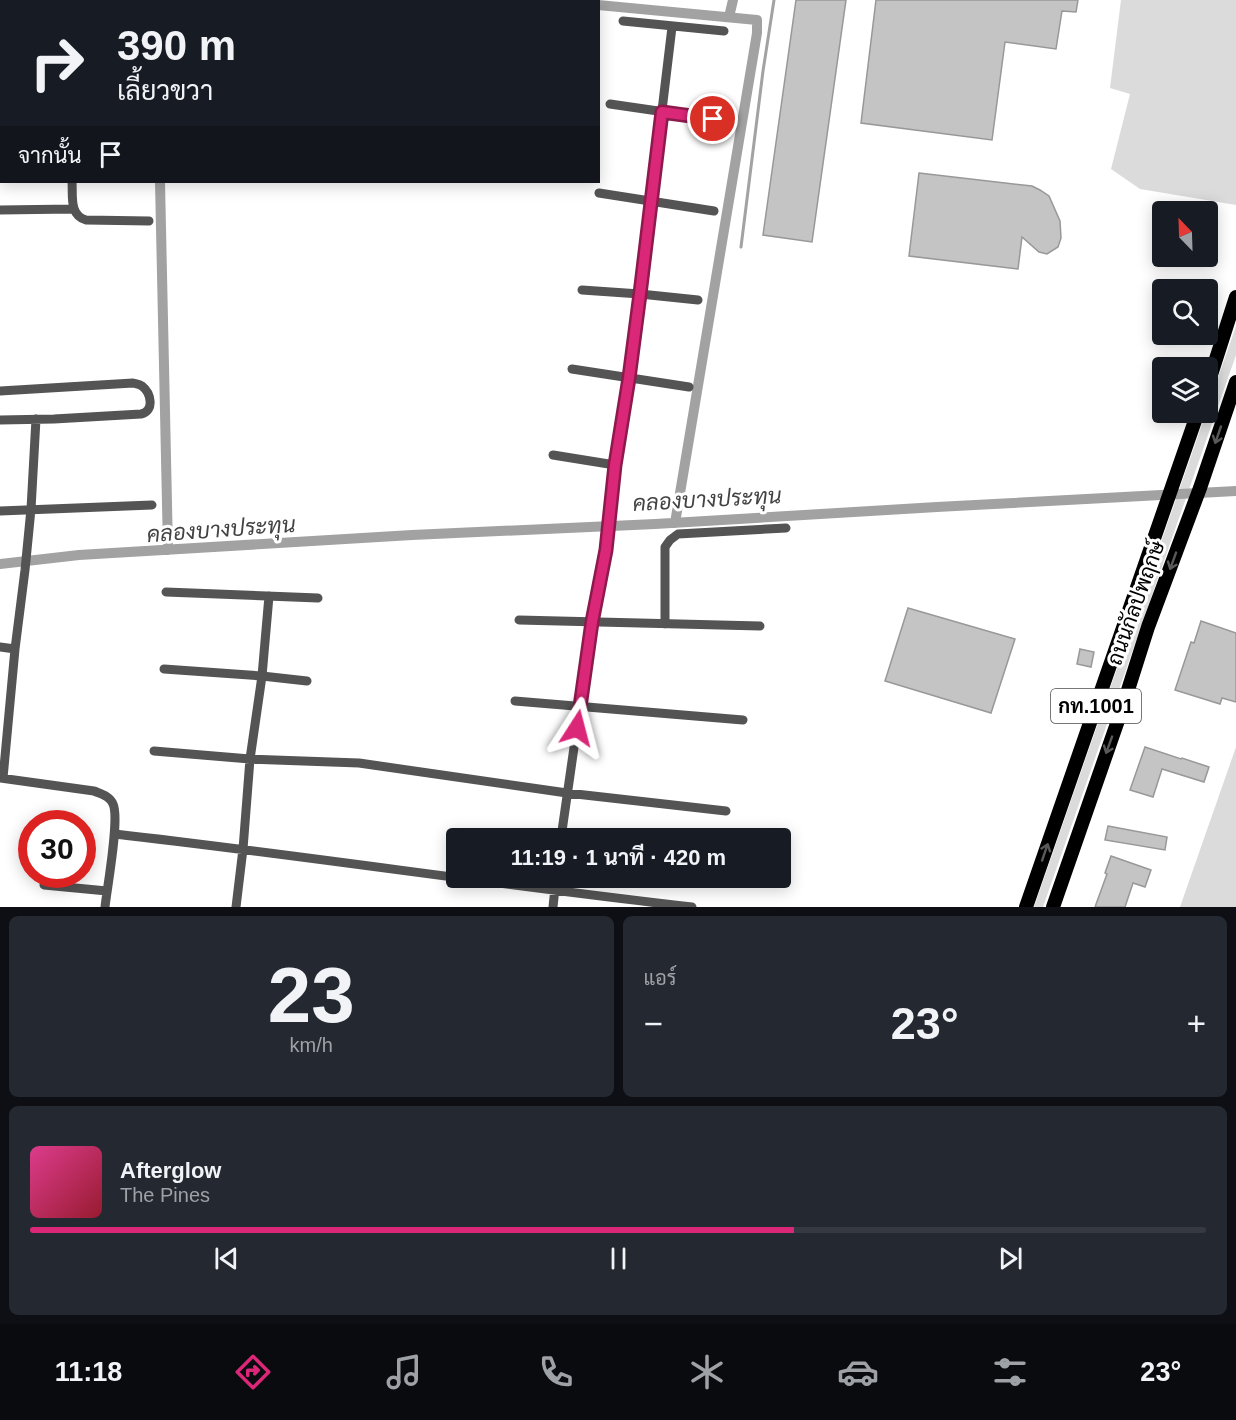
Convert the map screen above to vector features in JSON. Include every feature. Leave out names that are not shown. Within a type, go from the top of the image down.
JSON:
[{"type":"main road","points":[[1217,357],[1236,297]]},
{"type":"main road","name":"ถนนกัลปพฤกษ์","points":[[1053,907],[1148,627],[1200,488],[1236,382]]},
{"type":"main road","name":"ถนนกัลปพฤกษ์","points":[[1026,907],[1194,423]]},
{"type":"street","points":[[623,21],[724,31]]},
{"type":"street","points":[[562,828],[592,622],[606,550],[672,27]]},
{"type":"street","points":[[610,104],[713,119]]},
{"type":"street","points":[[72,183],[73,209],[81,219],[149,221]]},
{"type":"street","points":[[599,193],[714,211]]},
{"type":"street","points":[[0,210],[73,209]]},
{"type":"street","points":[[582,290],[698,300]]},
{"type":"street","points":[[572,369],[689,387]]},
{"type":"street","points":[[0,391],[133,383],[144,387],[149,396],[150,405],[150,410],[141,414],[0,420]]},
{"type":"street","points":[[36,419],[28,546],[2,778],[94,791],[105,795],[114,804],[115,834],[105,907]]},
{"type":"street","points":[[553,455],[615,465]]},
{"type":"street","points":[[0,511],[152,505]]},
{"type":"street","points":[[665,624],[665,548],[670,540],[678,534],[786,528]]},
{"type":"street","points":[[166,592],[318,598]]},
{"type":"street","points":[[236,907],[269,596]]},
{"type":"street","points":[[519,620],[760,626]]},
{"type":"street","points":[[0,647],[15,649]]},
{"type":"street","points":[[164,669],[307,681]]},
{"type":"street","points":[[515,701],[742,720]]},
{"type":"street","points":[[154,751],[250,759],[359,763],[567,793],[726,811]]},
{"type":"street","points":[[115,834],[692,907]]},
{"type":"street","points":[[76,888],[107,891]]},
{"type":"street","points":[[553,907],[554,888]]},
{"type":"shaded area","points":[[1121,0],[1236,0],[1236,205],[1140,189],[1111,169],[1130,94],[1110,88]]},
{"type":"shaded area","points":[[1236,326],[1236,355],[1218,406],[1218,378]]},
{"type":"shaded area","points":[[1203,423],[1212,423],[1043,907],[1034,907]]},
{"type":"shaded area","points":[[1236,747],[1236,907],[1180,907]]},
{"type":"building","points":[[796,0],[846,0],[812,242],[763,235]]},
{"type":"building","points":[[876,0],[1078,0],[1076,12],[1062,11],[1056,49],[1005,42],[992,140],[861,123]]},
{"type":"building","points":[[919,173],[1032,186],[1040,190],[1049,196],[1060,221],[1061,238],[1058,247],[1047,254],[1039,252],[1022,237],[1018,269],[909,256]]},
{"type":"building","points":[[908,608],[1015,639],[991,713],[885,681]]},
{"type":"building","points":[[1201,621],[1236,633],[1236,702],[1222,698],[1220,704],[1175,690],[1191,642],[1194,643]]},
{"type":"building","points":[[1080,649],[1094,652],[1091,667],[1077,664]]},
{"type":"building","points":[[1145,747],[1209,767],[1204,782],[1162,769],[1153,797],[1130,790]]},
{"type":"building","points":[[1108,826],[1167,837],[1165,850],[1105,840]]},
{"type":"building","points":[[1111,856],[1151,870],[1145,887],[1133,883],[1125,907],[1095,907],[1107,874],[1105,873]]},
{"type":"waterway","points":[[729,17],[733,0]]},
{"type":"waterway","points":[[741,247],[774,0]]},
{"type":"waterway","points":[[600,5],[757,20],[757,33],[675,523]]},
{"type":"waterway","points":[[160,183],[168,550]]},
{"type":"waterway","name":"คลองบางประทุน","points":[[0,564],[79,555],[412,535],[655,524],[1236,491]]},
{"type":"route","points":[[577,728],[592,622],[606,550],[615,465],[629,378],[662,112],[713,119]]}]
